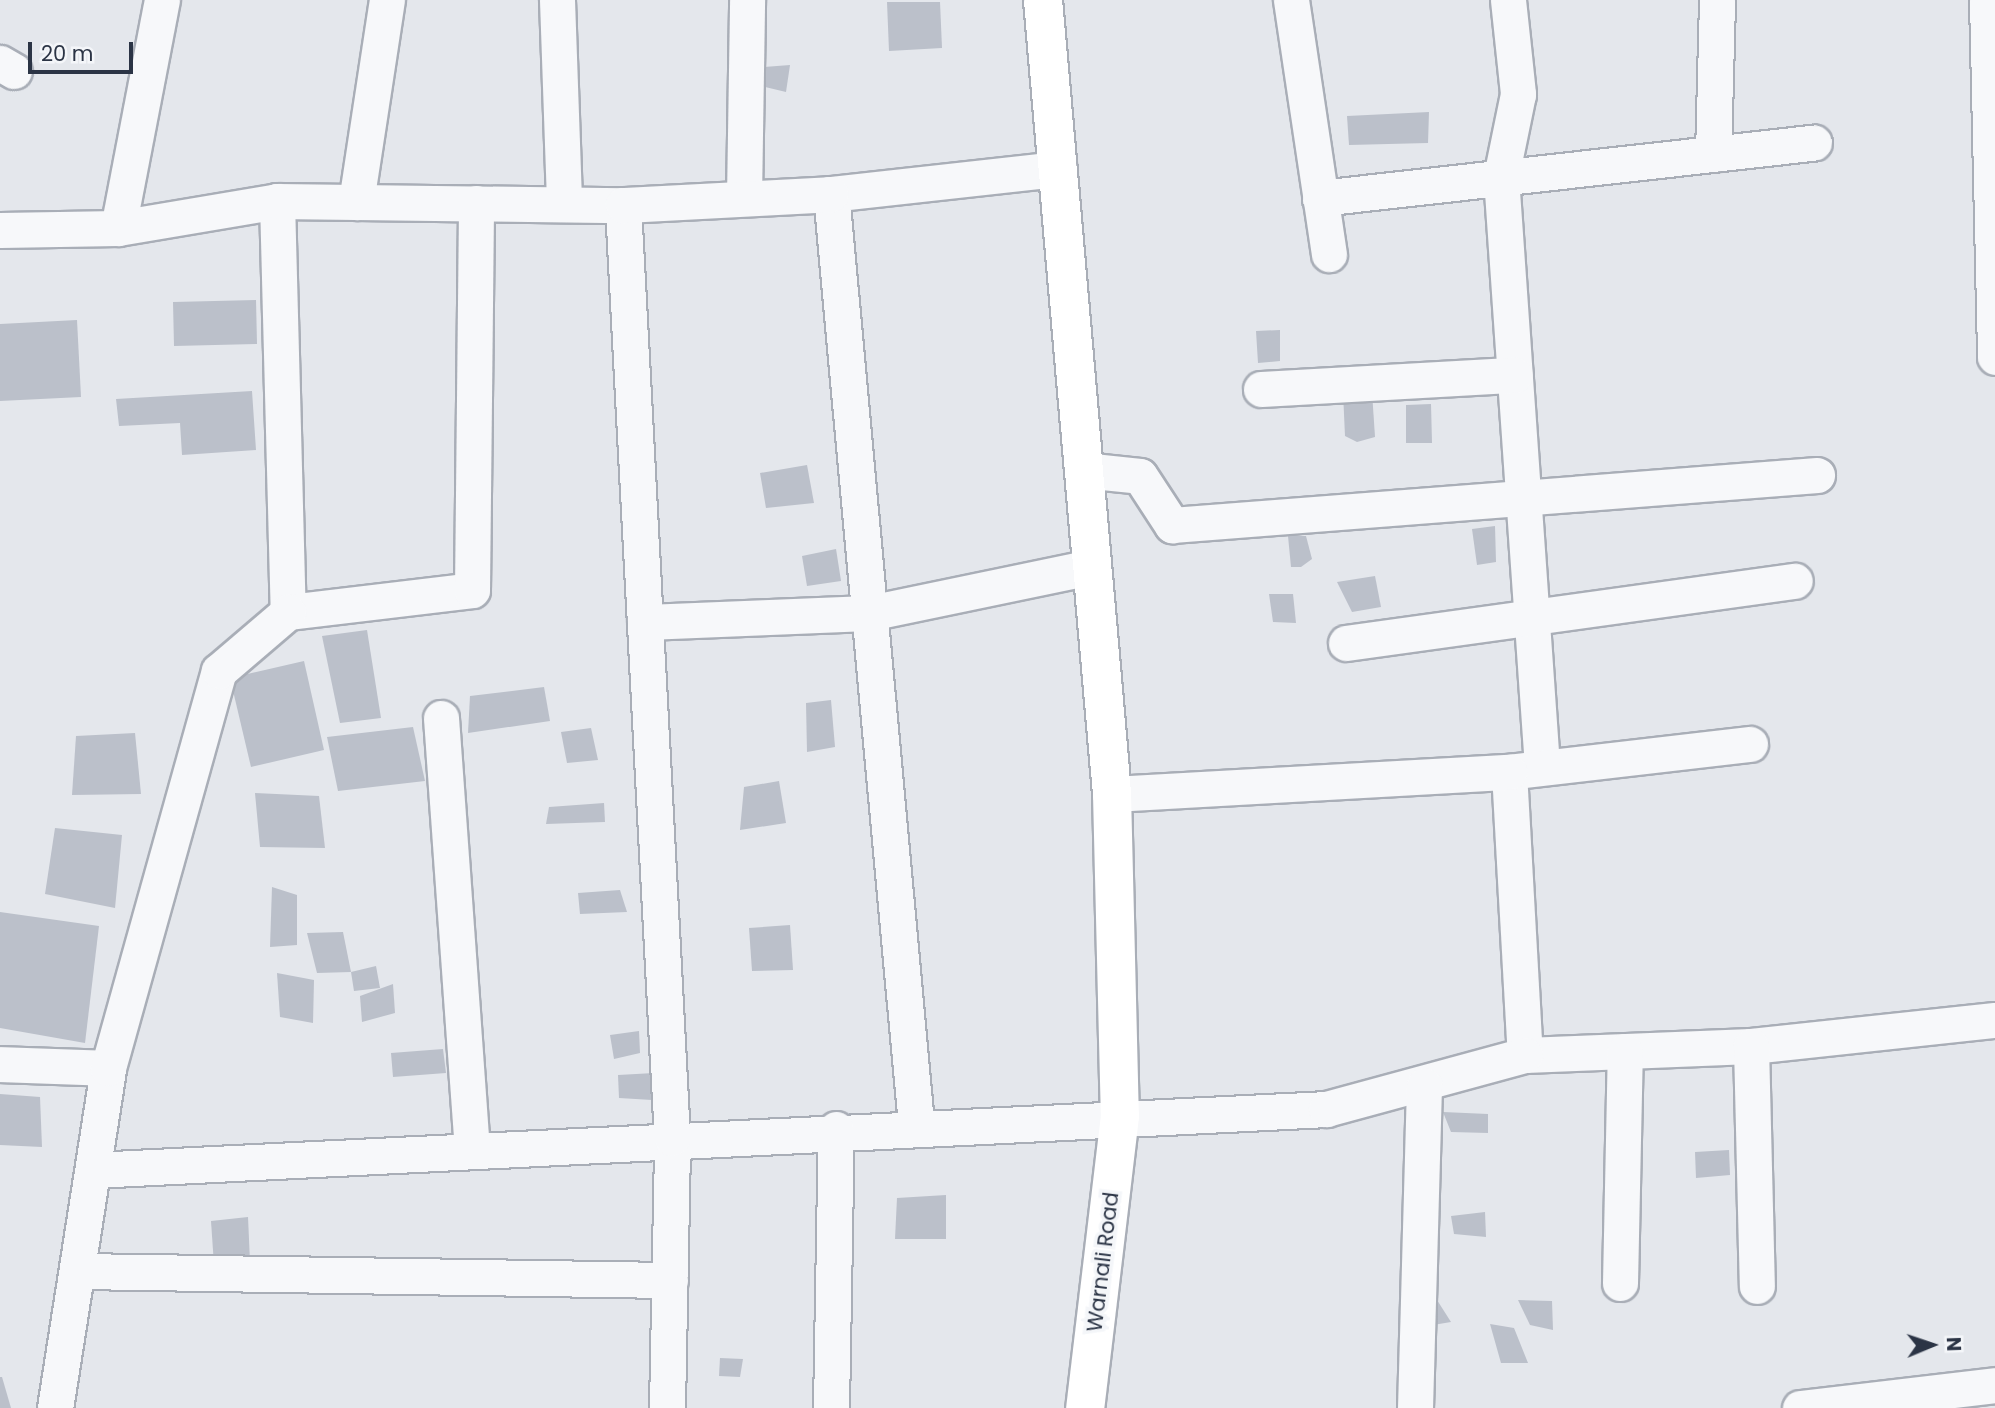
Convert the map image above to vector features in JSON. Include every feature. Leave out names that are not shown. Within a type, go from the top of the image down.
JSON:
[{"type":"main road","name":"Warnali Road","points":[[1043,0],[1112,794],[1120,1116],[1086,1408]]},
{"type":"street","points":[[118,229],[162,0]]},
{"type":"street","points":[[356,202],[387,0]]},
{"type":"street","points":[[557,0],[564,204]]},
{"type":"street","points":[[744,198],[747,0]]},
{"type":"street","points":[[1291,0],[1329,254]]},
{"type":"street","points":[[1508,0],[1518,94],[1502,177],[1532,617],[1526,770],[1525,1055]]},
{"type":"street","points":[[1713,154],[1717,0]]},
{"type":"street","points":[[1987,0],[1995,357]]},
{"type":"street","points":[[1320,198],[1814,143]]},
{"type":"street","points":[[0,230],[118,229],[277,201],[623,205],[831,194],[1059,169]]},
{"type":"street","points":[[831,194],[916,1124]]},
{"type":"street","points":[[277,201],[288,612]]},
{"type":"street","points":[[55,1408],[108,1068],[219,671],[288,612],[472,590],[476,203]]},
{"type":"street","points":[[623,205],[672,1138],[667,1408]]},
{"type":"street","points":[[1262,389],[1515,375]]},
{"type":"street","points":[[1083,470],[1140,476],[1172,525],[1817,475]]},
{"type":"street","points":[[645,622],[869,613],[1092,567]]},
{"type":"street","points":[[1346,643],[1795,581]]},
{"type":"street","points":[[441,718],[472,1149]]},
{"type":"street","points":[[1112,794],[1526,770],[1750,744]]},
{"type":"street","points":[[93,1170],[916,1124],[1325,1109],[1424,1085],[1525,1055],[1751,1046],[1995,1020]]},
{"type":"street","points":[[1751,1046],[1757,1286]]},
{"type":"street","points":[[1620,1283],[1625,1051]]},
{"type":"street","points":[[0,1064],[108,1068]]},
{"type":"street","points":[[1415,1408],[1424,1085]]},
{"type":"street","points":[[831,1408],[836,1129]]},
{"type":"street","points":[[77,1271],[670,1280]]},
{"type":"street","points":[[1800,1408],[1995,1385]]},
{"type":"building","points":[[887,2],[940,2],[942,48],[889,51]]},
{"type":"building","points":[[790,65],[786,92],[761,86],[764,67]]},
{"type":"building","points":[[1429,112],[1428,143],[1349,145],[1347,116]]},
{"type":"building","points":[[256,300],[257,344],[174,346],[173,302]]},
{"type":"building","points":[[77,320],[81,397],[0,401],[0,324]]},
{"type":"building","points":[[1280,330],[1280,361],[1258,363],[1256,331]]},
{"type":"building","points":[[252,391],[256,450],[182,455],[180,423],[119,426],[116,399]]},
{"type":"building","points":[[1343,392],[1372,392],[1375,437],[1357,442],[1345,436]]},
{"type":"building","points":[[1431,404],[1432,443],[1406,443],[1406,405]]},
{"type":"building","points":[[807,465],[814,503],[766,508],[760,473]]},
{"type":"building","points":[[1495,526],[1496,562],[1477,565],[1472,529]]},
{"type":"building","points":[[1288,536],[1306,536],[1312,559],[1301,567],[1291,567]]},
{"type":"building","points":[[836,549],[841,581],[807,586],[802,556]]},
{"type":"building","points":[[1375,576],[1381,607],[1352,612],[1337,582]]},
{"type":"building","points":[[1269,594],[1293,594],[1296,623],[1273,622]]},
{"type":"building","points":[[367,630],[381,718],[340,723],[322,636]]},
{"type":"building","points":[[304,661],[324,750],[251,767],[230,678]]},
{"type":"building","points":[[544,687],[550,721],[468,733],[470,696]]},
{"type":"building","points":[[831,700],[835,747],[807,752],[806,703]]},
{"type":"building","points":[[413,727],[425,781],[338,791],[327,737]]},
{"type":"building","points":[[591,728],[598,760],[567,763],[561,732]]},
{"type":"building","points":[[135,733],[141,794],[72,795],[76,736]]},
{"type":"building","points":[[779,781],[786,823],[740,830],[744,787]]},
{"type":"building","points":[[255,793],[319,796],[325,848],[260,847]]},
{"type":"building","points":[[604,803],[605,822],[546,824],[549,807]]},
{"type":"building","points":[[55,828],[122,835],[115,908],[45,894]]},
{"type":"building","points":[[272,887],[297,895],[297,945],[270,947]]},
{"type":"building","points":[[620,890],[627,912],[580,914],[578,893]]},
{"type":"building","points":[[0,912],[99,926],[85,1043],[0,1028]]},
{"type":"building","points":[[790,925],[793,970],[752,971],[749,928]]},
{"type":"building","points":[[343,932],[351,972],[317,973],[307,933]]},
{"type":"building","points":[[376,966],[380,988],[354,991],[351,972]]},
{"type":"building","points":[[277,973],[314,980],[313,1023],[280,1017]]},
{"type":"building","points":[[393,984],[395,1013],[362,1022],[360,996]]},
{"type":"building","points":[[639,1031],[640,1053],[614,1059],[610,1035]]},
{"type":"building","points":[[443,1049],[446,1073],[393,1077],[391,1053]]},
{"type":"building","points":[[654,1073],[652,1100],[619,1098],[618,1075]]},
{"type":"building","points":[[0,1094],[40,1097],[42,1147],[0,1145]]},
{"type":"building","points":[[1443,1112],[1488,1114],[1488,1133],[1451,1132]]},
{"type":"building","points":[[1729,1150],[1730,1175],[1696,1178],[1695,1152]]},
{"type":"building","points":[[946,1195],[946,1239],[895,1239],[897,1198]]},
{"type":"building","points":[[1485,1212],[1486,1237],[1454,1234],[1451,1216]]},
{"type":"building","points":[[248,1217],[250,1262],[214,1265],[211,1221]]},
{"type":"building","points":[[1425,1300],[1437,1300],[1451,1322],[1427,1326]]},
{"type":"building","points":[[1518,1300],[1552,1301],[1553,1330],[1530,1325]]},
{"type":"building","points":[[1490,1324],[1514,1328],[1528,1363],[1501,1363]]},
{"type":"building","points":[[720,1358],[743,1359],[740,1377],[719,1376]]},
{"type":"building","points":[[2,1377],[11,1408],[0,1408]]}]
